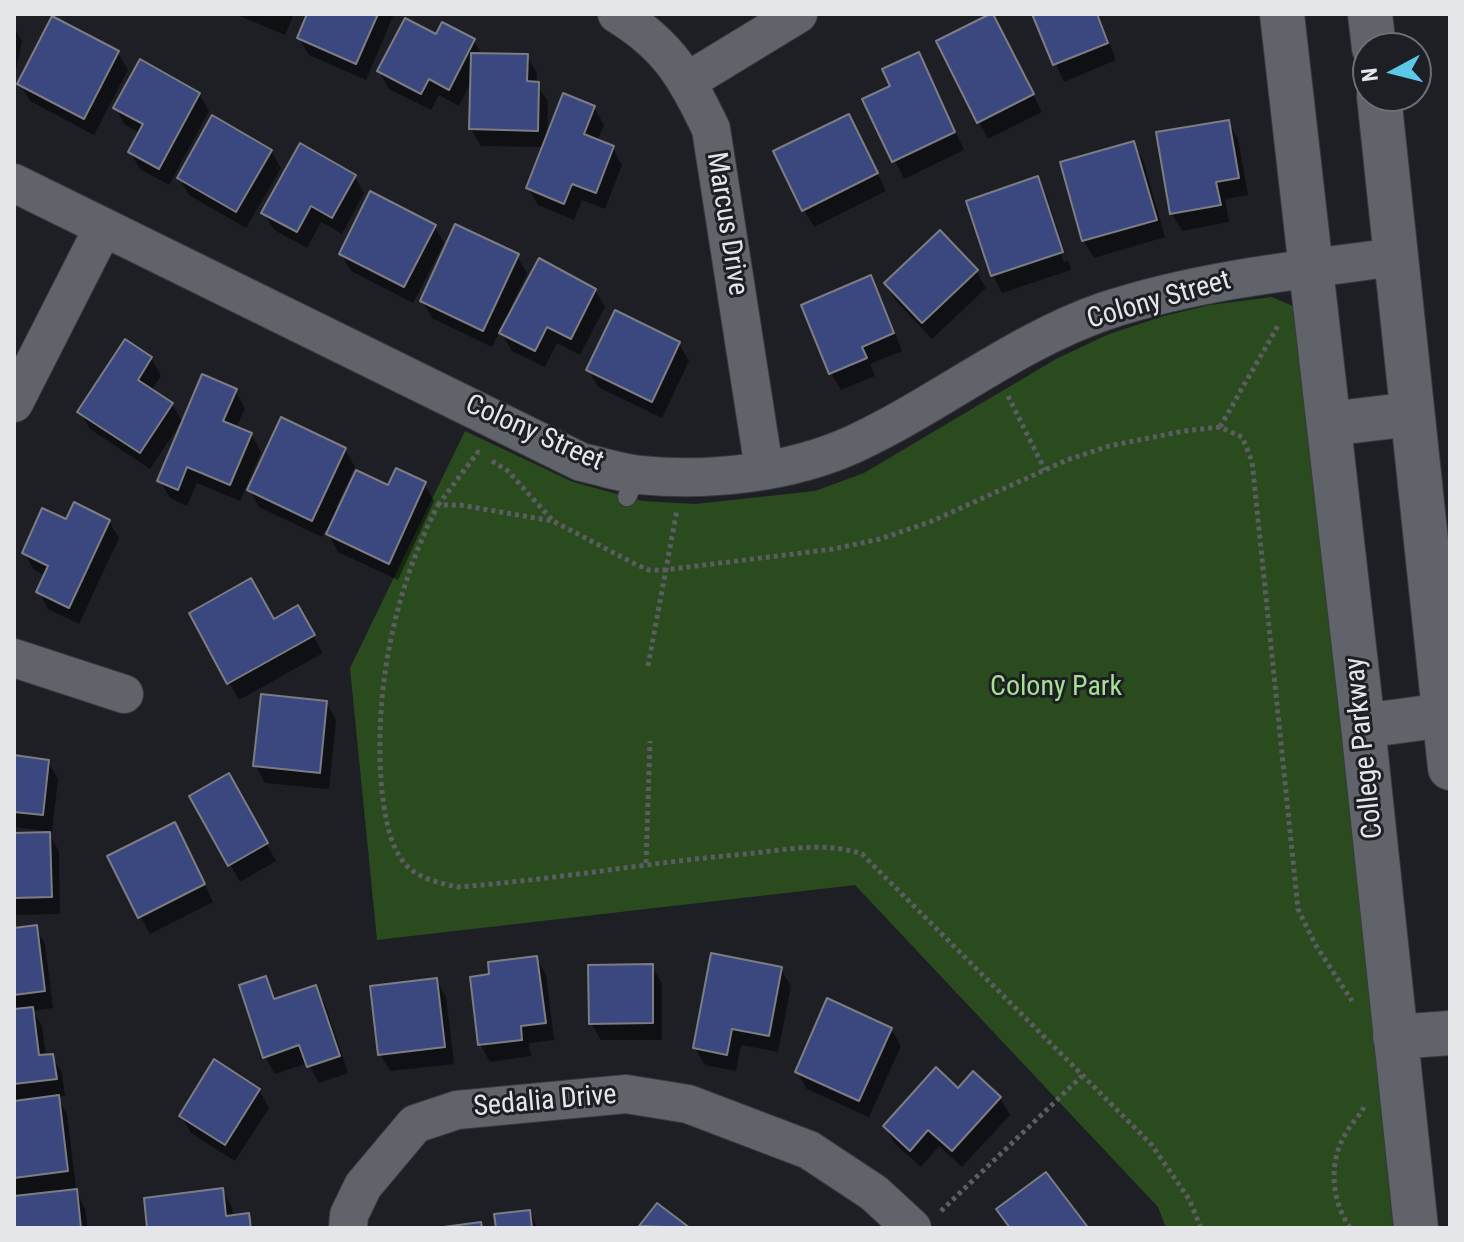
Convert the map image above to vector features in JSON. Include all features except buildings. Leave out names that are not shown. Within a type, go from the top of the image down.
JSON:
[{"type":"main road","name":"College Parkway","points":[[1282,14],[1416,1228]]},
{"type":"main road","points":[[1381,112],[1450,768]]},
{"type":"main road","points":[[1329,424],[1412,414]]},
{"type":"main road","points":[[1363,726],[1444,715]]},
{"type":"main road","points":[[1395,1037],[1450,1033]]},
{"type":"street","name":"Marcus Drive","points":[[617,14],[632,23],[669,56],[688,81],[711,129],[764,469]]},
{"type":"street","points":[[688,81],[798,14]]},
{"type":"street","name":"Colony Street","points":[[14,183],[632,486],[764,469],[852,445],[993,364],[1091,330],[1103,312],[1223,280],[1396,257]]},
{"type":"street","points":[[14,403],[103,228]]},
{"type":"street","points":[[14,658],[124,694]]},
{"type":"street","name":"Sedalia Drive","points":[[348,1228],[349,1215],[363,1186],[415,1124],[457,1110],[626,1094],[688,1104],[809,1150],[924,1223]]},
{"type":"path","points":[[1220,427],[1280,322]]},
{"type":"path","points":[[993,364],[1045,470]]},
{"type":"path","points":[[438,505],[460,505],[553,521],[637,565],[649,570],[665,570],[833,549],[880,539],[930,522],[1045,470],[1109,446],[1220,427],[1242,437],[1252,461],[1298,909],[1315,944],[1356,1010]]},
{"type":"path","points":[[553,521],[508,471],[478,452],[438,505],[423,534],[398,608],[382,694],[380,763],[385,815],[394,847],[408,867],[431,881],[457,887],[646,863],[830,847],[862,854],[1151,1144],[1189,1199],[1201,1228]]},
{"type":"path","points":[[648,666],[683,478]]},
{"type":"path","points":[[646,863],[650,741]]},
{"type":"path","points":[[924,1223],[1082,1076]]},
{"type":"path","points":[[1350,1228],[1341,1215],[1333,1189],[1335,1162],[1346,1133],[1364,1110],[1366,1100]]},
{"type":"green space","name":"Colony Park","points":[[1272,297],[1295,307],[1302,325],[1393,1228],[1166,1228],[1158,1207],[855,885],[377,940],[350,668],[465,431],[573,482],[643,501],[695,504],[815,491],[864,473],[1056,359],[1109,334],[1210,305]]}]
